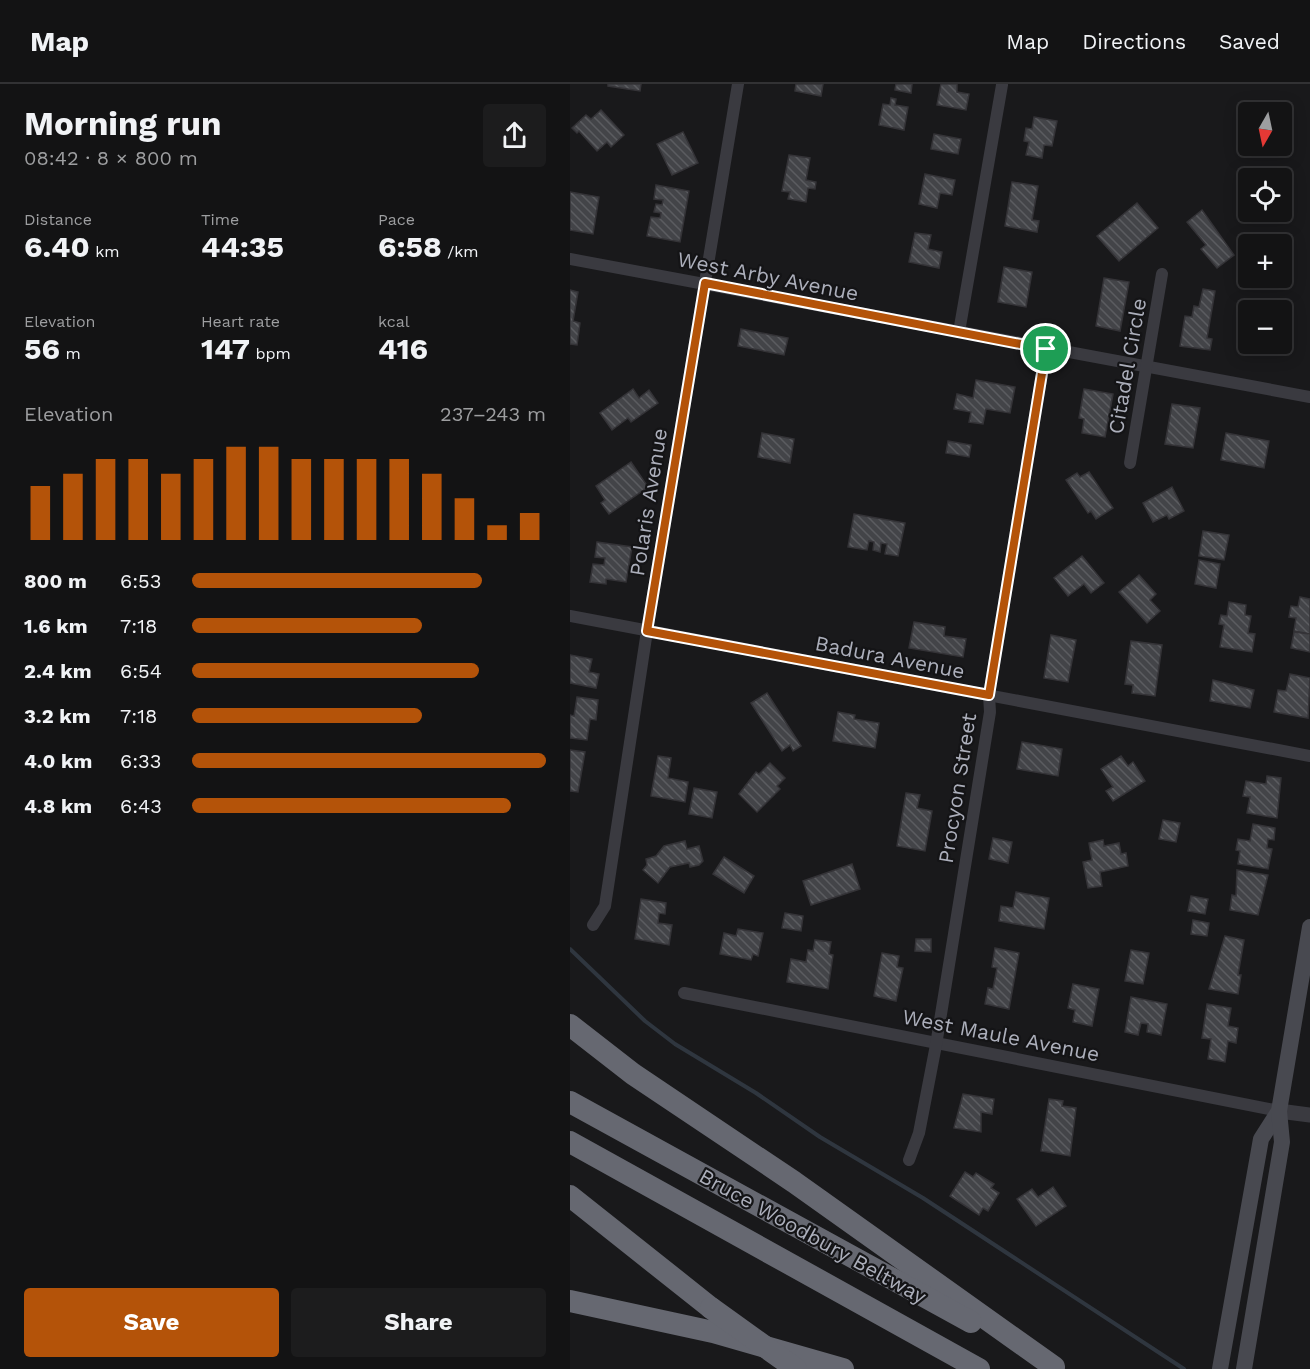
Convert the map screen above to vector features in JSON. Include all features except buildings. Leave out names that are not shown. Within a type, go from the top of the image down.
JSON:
[{"type":"highway","points":[[570,1025],[633,1074],[794,1182],[1055,1368]]},
{"type":"highway","name":"Bruce Woodbury Beltway","points":[[570,1102],[1055,1368]]},
{"type":"highway","name":"Bruce Woodbury Beltway","points":[[570,1142],[979,1369]]},
{"type":"highway","points":[[570,1196],[711,1308],[796,1369]]},
{"type":"highway","points":[[570,1301],[713,1332],[843,1369]]},
{"type":"highway","points":[[570,1313],[713,1332]]},
{"type":"main road","points":[[1244,1369],[1282,1142],[1279,1111],[1310,927]]},
{"type":"main road","points":[[1220,1369],[1261,1139],[1279,1111]]},
{"type":"street","name":"Polaris Avenue","points":[[593,925],[605,906],[647,631],[738,84]]},
{"type":"street","points":[[959,332],[1002,85]]},
{"type":"street","name":"West Arby Avenue","points":[[570,259],[1310,397]]},
{"type":"street","name":"Citadel Circle","points":[[1130,464],[1162,274]]},
{"type":"street","name":"Procyon Street","points":[[909,1160],[920,1133],[936,1045],[990,712],[989,695],[1046,349]]},
{"type":"street","name":"Badura Avenue","points":[[570,616],[1310,756]]},
{"type":"street","name":"West Maule Avenue","points":[[684,993],[936,1045],[1310,1115]]},
{"type":"waterway","points":[[570,949],[645,1021],[675,1044],[756,1093],[820,1137],[923,1198],[1184,1369]]},
{"type":"route","points":[[705,283],[1046,349],[989,695],[647,631],[705,283]]}]
